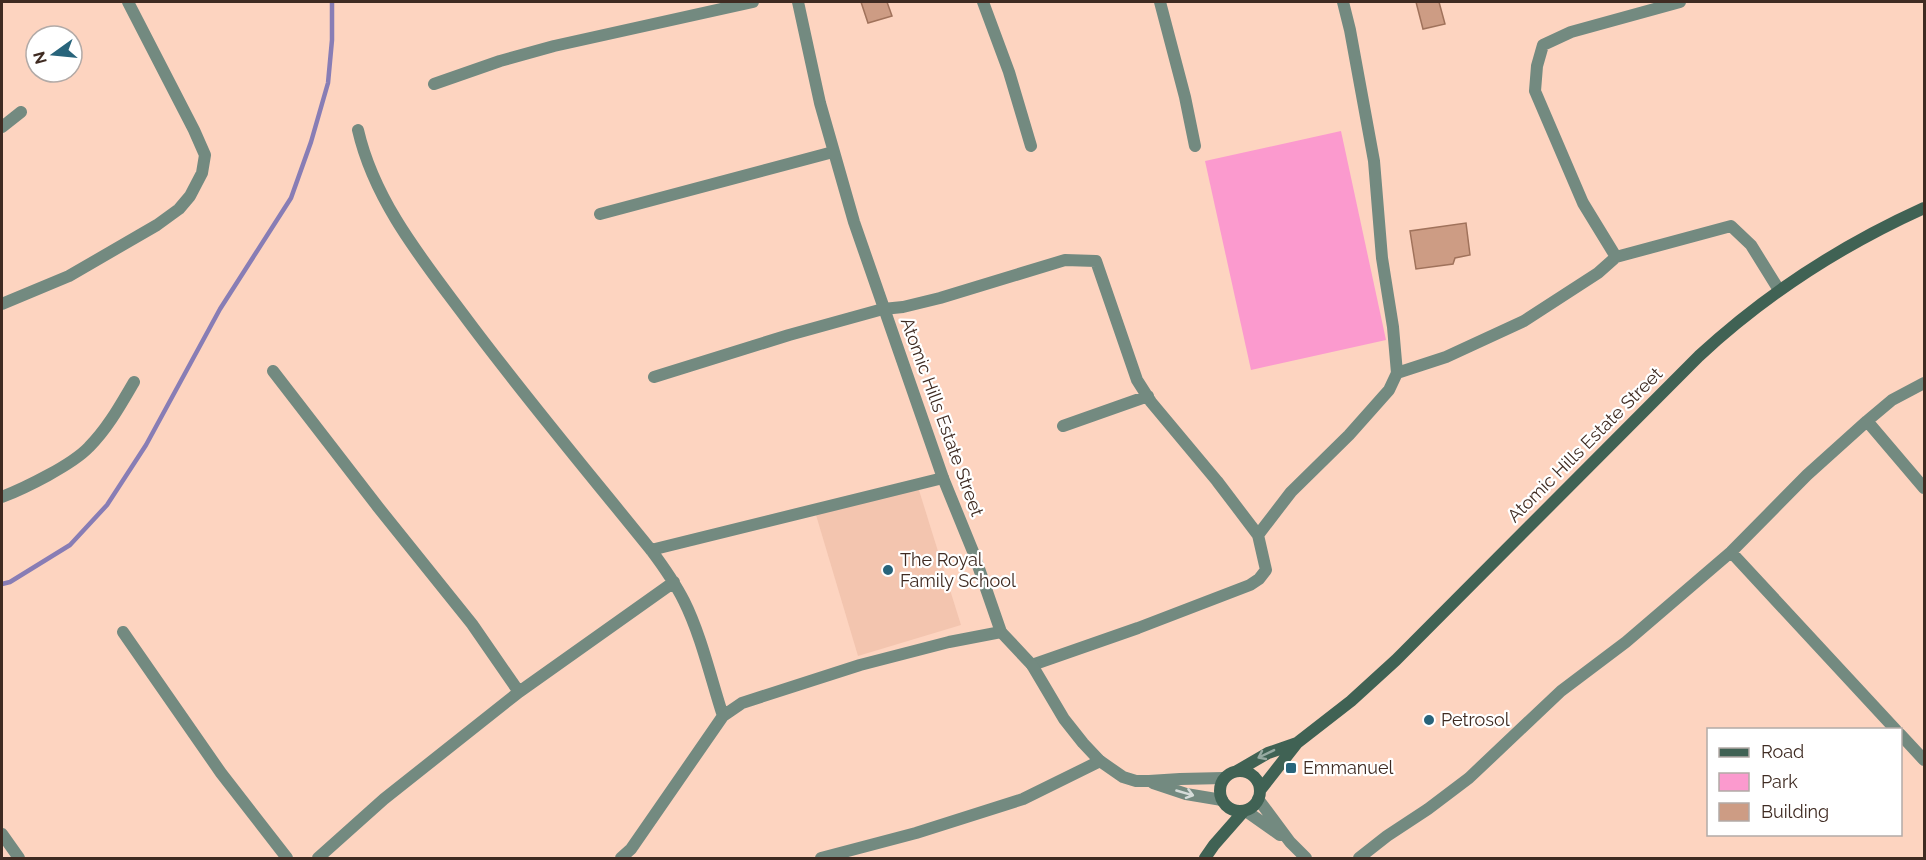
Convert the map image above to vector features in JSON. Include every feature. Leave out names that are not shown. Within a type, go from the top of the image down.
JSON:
[{"type":"main road","name":"Atomic Hills Estate Street","points":[[1237,771],[1268,753],[1297,742],[1351,701],[1396,660],[1699,356],[1752,309],[1836,253],[1924,208]]},
{"type":"main road","name":"Atomic Hills Estate Street","points":[[1259,794],[1297,742]]},
{"type":"main road","points":[[1205,858],[1245,811],[1253,806],[1259,794],[1256,777],[1247,772],[1237,771],[1224,778],[1220,789],[1225,804],[1214,845]]},
{"type":"main road","points":[[1225,804],[1236,811],[1245,811]]},
{"type":"street","points":[[2,304],[69,276],[157,225],[179,209],[190,196],[202,173],[205,155],[128,2]]},
{"type":"street","points":[[434,84],[500,61],[554,46],[753,2]]},
{"type":"street","name":"Atomic Hills Estate Street","points":[[798,2],[833,152],[882,309],[1001,632],[1032,665],[1064,719],[1083,743],[1100,761],[1123,777],[1149,782],[1224,778]]},
{"type":"street","points":[[983,2],[1009,72],[1031,146]]},
{"type":"street","points":[[1160,2],[1185,97],[1195,146]]},
{"type":"street","points":[[1258,535],[1291,492],[1349,435],[1389,390],[1397,374],[1393,327],[1382,258],[1374,160],[1347,2]]},
{"type":"street","points":[[1616,257],[1583,203],[1535,92],[1537,66],[1543,45],[1571,32],[1680,2]]},
{"type":"street","points":[[2,127],[21,112]]},
{"type":"street","points":[[358,130],[364,155],[395,219],[496,359],[651,550],[674,582],[689,613],[723,716]]},
{"type":"street","points":[[600,214],[833,152]]},
{"type":"street","points":[[1397,374],[1446,357],[1524,321],[1598,273],[1616,257],[1731,226],[1751,245],[1779,290]]},
{"type":"street","points":[[654,377],[789,335],[882,309],[903,307],[940,298],[1065,260],[1095,261],[1137,380],[1258,535],[1266,570],[1250,585],[1032,665]]},
{"type":"street","points":[[273,371],[465,615],[519,692]]},
{"type":"street","points":[[2,497],[57,469],[89,447],[134,382]]},
{"type":"street","points":[[1359,858],[1469,778],[1561,691],[1626,642],[1731,552],[1807,475],[1867,421],[1892,400],[1924,383]]},
{"type":"street","points":[[1063,426],[1148,396]]},
{"type":"street","points":[[1867,421],[1924,488]]},
{"type":"street","points":[[651,550],[943,478]]},
{"type":"street","points":[[1731,552],[1895,728]]},
{"type":"street","points":[[318,858],[384,800],[519,692],[674,582]]},
{"type":"street","points":[[123,632],[221,773],[287,858]]},
{"type":"street","points":[[621,858],[631,849],[723,716],[742,703],[860,665],[949,642],[1001,632]]},
{"type":"street","points":[[1902,736],[1924,760]]},
{"type":"street","points":[[821,858],[916,833],[1023,798],[1100,761]]},
{"type":"street","name":"Atomic Hills Estate Street","points":[[1149,782],[1225,804]]},
{"type":"street","points":[[1259,794],[1290,842]]},
{"type":"street","points":[[1245,811],[1290,842],[1306,858]]},
{"type":"street","points":[[2,834],[19,858]]},
{"type":"shaded area","name":"The Royal Family School","points":[[918,487],[961,625],[858,656],[816,515]]},
{"type":"green space","points":[[1341,131],[1386,340],[1251,370],[1205,161]]},
{"type":"building","points":[[861,2],[887,2],[892,16],[868,23]]},
{"type":"building","points":[[1416,2],[1439,2],[1445,24],[1423,29]]},
{"type":"building","points":[[1466,223],[1470,255],[1455,258],[1453,264],[1416,269],[1410,231]]},
{"type":"waterway","points":[[2,584],[10,582],[70,545],[107,505],[146,445],[220,309],[291,198],[311,142],[328,83],[332,40],[332,2]]},
{"type":"place","name":"The Royal Family School","points":[[888,570]]},
{"type":"place","name":"Petrosol","points":[[1429,720]]},
{"type":"place","name":"Emmanuel","points":[[1291,768]]}]
